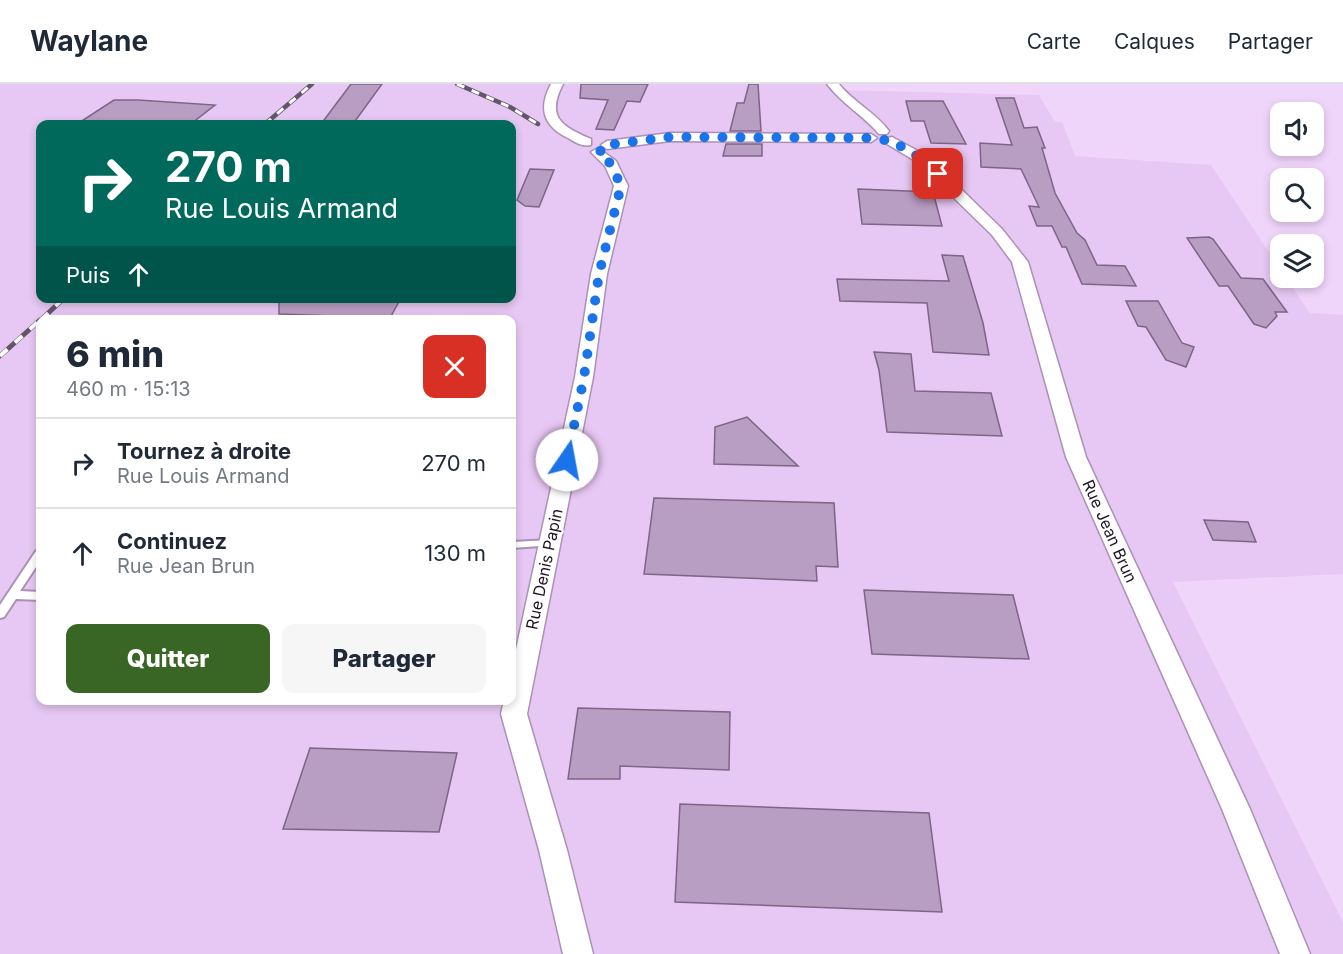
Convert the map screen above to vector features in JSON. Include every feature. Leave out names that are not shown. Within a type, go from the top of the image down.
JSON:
[{"type":"street","name":"Rue Denis Papin","points":[[516,704],[584,377],[599,274],[621,186],[611,164],[597,146],[565,133],[551,119],[546,109],[549,96],[557,84]]},
{"type":"street","name":"Rue Jean Brun","points":[[833,84],[843,97],[870,116],[887,136],[922,159],[997,232],[1020,262],[1076,457],[1236,809],[1295,954]]},
{"type":"street","points":[[597,146],[670,137],[870,138],[887,136]]},
{"type":"street","name":"Rue Denis Papin","points":[[516,705],[514,714],[553,850],[578,954]]},
{"type":"lane","points":[[516,544],[549,543]]},
{"type":"lane","points":[[0,614],[15,595],[36,560]]},
{"type":"lane","points":[[15,595],[36,596]]},
{"type":"shaded area","points":[[0,84],[833,84],[837,90],[1039,95],[1055,122],[1062,122],[1075,156],[1211,165],[1270,254],[1270,288],[1293,288],[1310,313],[1343,315],[1343,574],[1173,582],[1343,922],[1343,954],[0,954]]},
{"type":"building","points":[[351,84],[382,84],[356,120],[324,120]]},
{"type":"building","points":[[581,84],[648,84],[640,102],[627,101],[614,130],[596,129],[608,100],[580,98]]},
{"type":"building","points":[[749,84],[758,84],[761,131],[730,131],[737,103],[744,103]]},
{"type":"building","points":[[996,98],[1014,98],[1024,128],[1037,127],[1045,148],[1042,148],[1055,193],[1077,233],[1085,240],[1097,265],[1125,266],[1136,286],[1082,284],[1066,247],[1062,247],[1052,226],[1037,226],[1029,206],[1039,207],[1021,169],[981,167],[980,143],[1012,145]]},
{"type":"building","points":[[114,100],[215,105],[196,120],[83,120]]},
{"type":"building","points":[[906,101],[943,101],[966,144],[931,143],[924,121],[911,121]]},
{"type":"building","points":[[726,144],[762,144],[762,156],[723,156]]},
{"type":"building","points":[[530,169],[554,170],[539,207],[525,206],[517,200]]},
{"type":"building","points":[[858,189],[933,192],[942,226],[862,224]]},
{"type":"building","points":[[1209,237],[1213,239],[1241,278],[1263,279],[1287,312],[1275,312],[1277,316],[1266,328],[1254,324],[1228,286],[1219,286],[1187,238]]},
{"type":"building","points":[[942,255],[963,256],[983,323],[989,355],[933,352],[927,303],[840,301],[837,279],[949,281]]},
{"type":"building","points":[[1126,301],[1158,301],[1182,343],[1194,347],[1186,367],[1166,360],[1146,327],[1138,326]]},
{"type":"building","points":[[279,303],[398,303],[392,315],[279,314]]},
{"type":"building","points":[[874,352],[911,354],[915,391],[991,393],[1002,436],[887,432],[879,370]]},
{"type":"building","points":[[747,417],[798,466],[714,464],[715,427]]},
{"type":"building","points":[[654,498],[834,503],[838,567],[816,566],[817,581],[644,574]]},
{"type":"building","points":[[1204,520],[1248,522],[1256,542],[1213,540]]},
{"type":"building","points":[[864,590],[1013,595],[1029,659],[872,654]]},
{"type":"building","points":[[578,708],[730,712],[729,770],[620,766],[620,779],[568,779]]},
{"type":"building","points":[[310,748],[457,753],[439,832],[283,829]]},
{"type":"building","points":[[680,804],[929,813],[942,912],[675,902]]},
{"type":"railway","points":[[270,120],[312,84]]},
{"type":"railway","points":[[457,84],[510,107],[538,124]]},
{"type":"railway","points":[[46,315],[59,303]]},
{"type":"railway","points":[[0,356],[36,324]]},
{"type":"route","points":[[567,460],[584,377],[599,274],[621,186],[611,164],[598,152],[606,149],[607,145],[670,137],[845,140],[870,138],[882,142],[892,141],[922,159],[938,174]]}]
